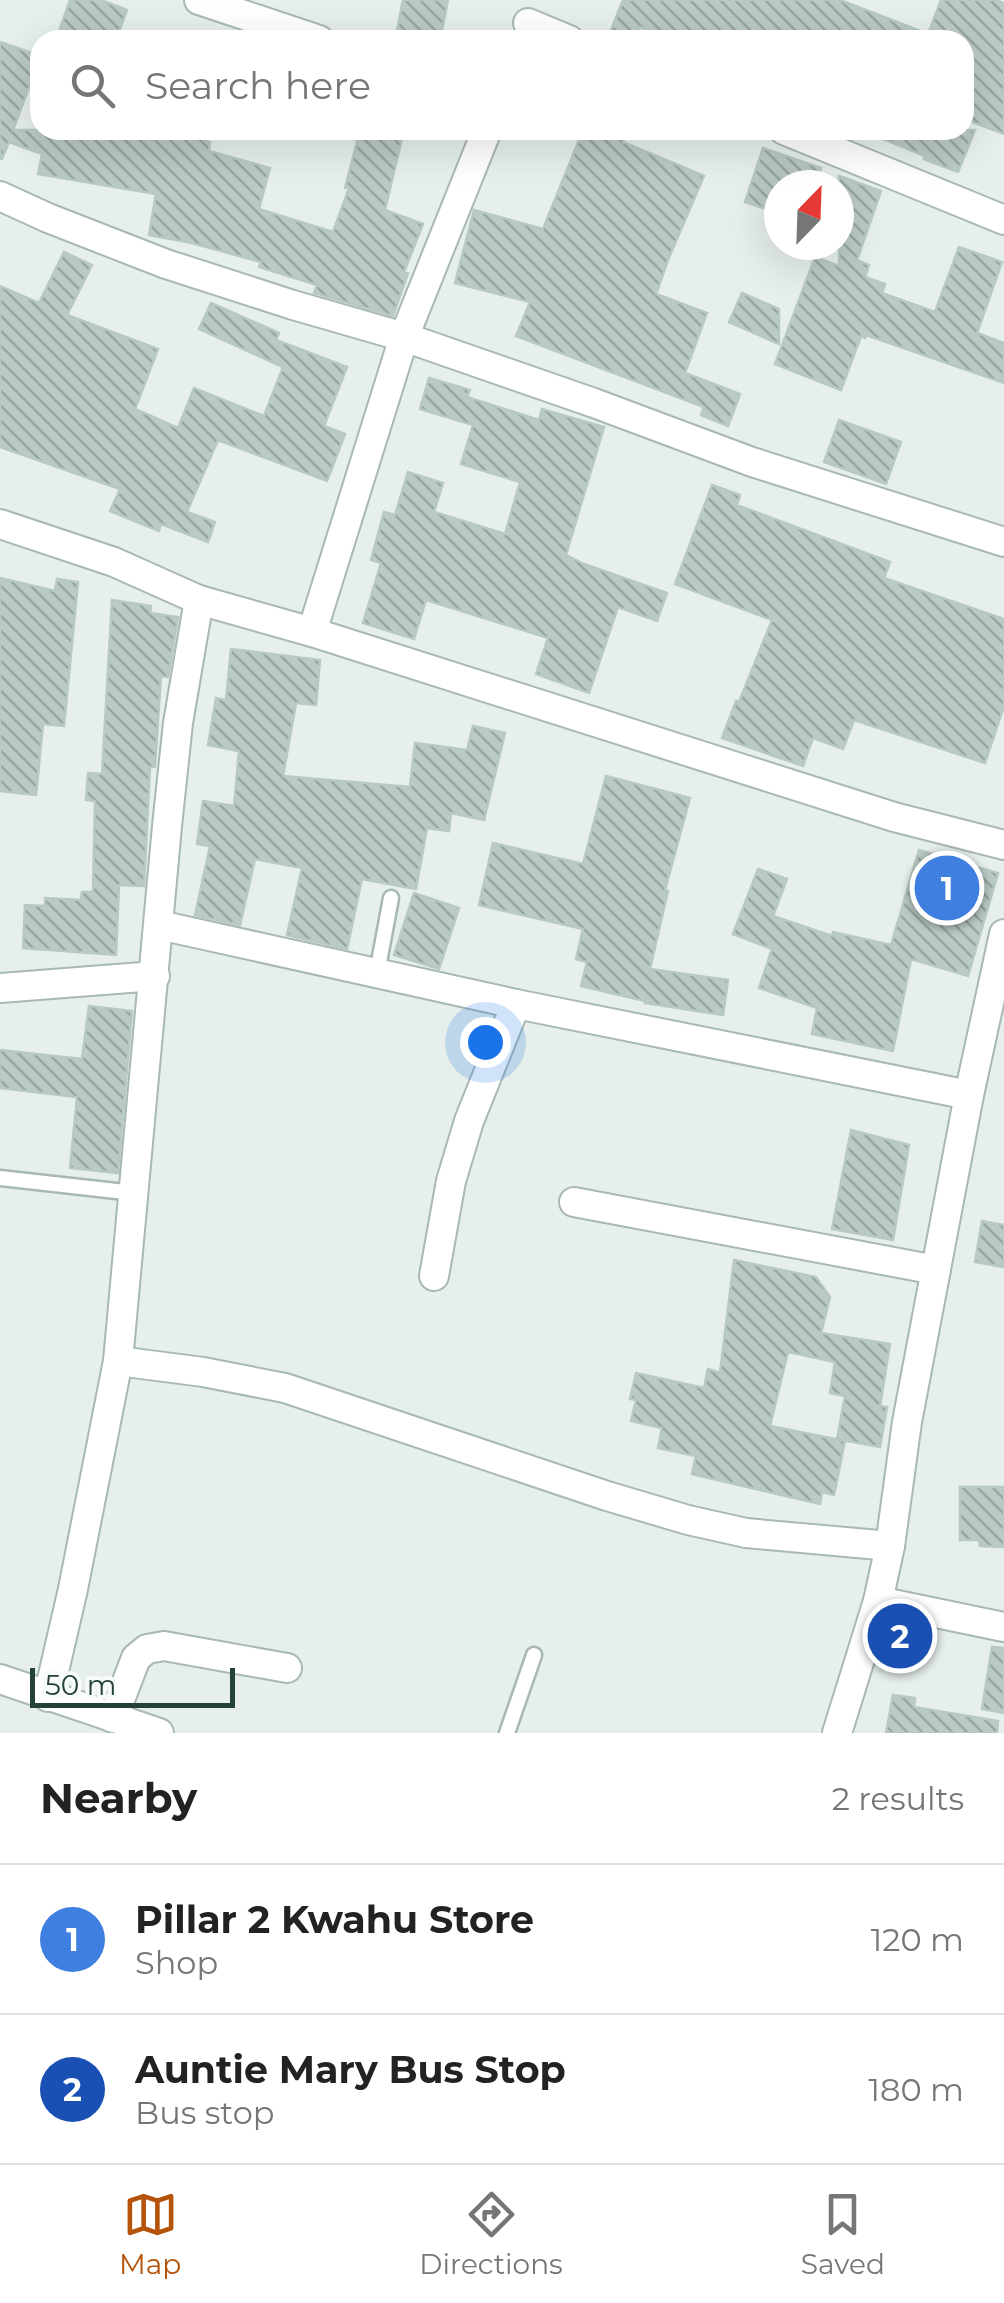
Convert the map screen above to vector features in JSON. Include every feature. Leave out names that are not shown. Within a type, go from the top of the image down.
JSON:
[{"type":"street","points":[[198,0],[289,30]]},
{"type":"street","points":[[312,632],[404,337],[483,140]]},
{"type":"street","points":[[808,140],[1004,220]]},
{"type":"street","points":[[0,196],[166,264],[404,337],[752,462],[1004,542]]},
{"type":"street","points":[[0,524],[114,562],[200,600],[894,816],[1004,845]]},
{"type":"street","points":[[48,1697],[118,1361],[178,723],[200,600]]},
{"type":"street","points":[[159,925],[516,1004],[969,1095]]},
{"type":"street","points":[[837,1733],[878,1601],[890,1546],[936,1270],[1004,934]]},
{"type":"street","points":[[0,988],[155,976]]},
{"type":"street","points":[[434,1276],[451,1181],[469,1121],[516,1004]]},
{"type":"street","points":[[574,1202],[936,1270]]},
{"type":"street","points":[[118,1361],[285,1388],[688,1520],[746,1533],[890,1546]]},
{"type":"street","points":[[878,1601],[1004,1627]]},
{"type":"street","points":[[113,1718],[136,1658],[147,1648],[164,1646],[288,1668]]},
{"type":"street","points":[[0,1679],[159,1733]]},
{"type":"lane","points":[[377,973],[392,898]]},
{"type":"lane","points":[[0,1178],[134,1193]]},
{"type":"lane","points":[[507,1733],[534,1655]]},
{"type":"building","points":[[70,0],[101,0],[127,10],[120,30],[60,30]]},
{"type":"building","points":[[403,0],[448,0],[442,30],[397,30]]},
{"type":"building","points":[[623,0],[840,0],[918,30],[640,27],[611,30]]},
{"type":"building","points":[[941,0],[1004,3],[1004,134],[974,123],[974,30],[930,30]]},
{"type":"building","points":[[0,42],[30,52],[30,85],[13,130],[30,130],[30,140],[204,140],[210,142],[209,151],[270,168],[259,209],[333,232],[349,188],[345,188],[357,140],[402,140],[385,210],[423,224],[404,272],[408,273],[393,316],[314,293],[317,285],[259,267],[261,262],[149,235],[156,194],[38,174],[42,154],[9,142],[0,159]]},
{"type":"building","points":[[579,140],[624,140],[704,176],[656,294],[707,313],[685,373],[740,394],[728,426],[701,415],[704,407],[516,336],[530,302],[455,283],[474,210],[543,229]]},
{"type":"building","points":[[886,140],[971,140],[958,172],[924,159],[925,156]]},
{"type":"building","points":[[763,148],[821,168],[764,170],[764,208],[745,202]]},
{"type":"building","points":[[854,181],[881,191],[857,260],[869,265],[865,277],[885,284],[882,293],[935,312],[959,247],[1002,262],[977,333],[1004,343],[1004,383],[866,335],[861,336],[841,390],[775,364],[814,260],[839,266],[839,260],[854,260]]},
{"type":"building","points":[[64,252],[92,265],[67,315],[158,349],[135,409],[178,428],[194,388],[264,416],[283,367],[199,329],[211,303],[279,333],[276,340],[347,367],[324,426],[345,434],[327,481],[218,440],[187,512],[215,522],[208,542],[161,524],[159,531],[110,511],[120,489],[0,447],[0,286],[39,303]]},
{"type":"building","points":[[742,293],[779,309],[779,344],[729,322]]},
{"type":"building","points":[[429,378],[470,390],[467,397],[539,420],[542,409],[604,427],[566,555],[667,593],[657,621],[618,607],[589,693],[536,674],[548,638],[426,600],[414,639],[363,623],[381,563],[371,560],[384,512],[395,515],[408,472],[443,483],[434,512],[505,534],[520,482],[461,464],[473,425],[420,409]]},
{"type":"building","points":[[839,420],[901,442],[886,484],[824,462]]},
{"type":"building","points":[[712,485],[740,495],[737,505],[890,562],[884,578],[1004,619],[1004,706],[985,763],[854,720],[843,749],[813,738],[803,766],[722,738],[772,620],[675,584]]},
{"type":"building","points":[[0,578],[55,591],[57,579],[78,582],[64,726],[43,724],[36,795],[0,791]]},
{"type":"building","points":[[112,600],[151,606],[150,613],[178,617],[168,677],[161,676],[155,767],[150,767],[144,886],[119,885],[116,955],[23,948],[25,905],[45,906],[45,898],[81,900],[82,892],[93,892],[95,801],[86,800],[88,773],[102,774]]},
{"type":"building","points":[[231,649],[320,660],[316,705],[296,703],[283,776],[410,787],[415,743],[467,750],[473,726],[505,733],[484,820],[451,813],[449,831],[427,828],[416,889],[362,879],[347,949],[287,935],[302,868],[255,859],[240,925],[195,915],[210,846],[197,844],[203,801],[234,806],[239,751],[208,745],[216,698],[226,700]]},
{"type":"building","points":[[606,776],[690,798],[665,890],[668,891],[650,969],[728,980],[723,1015],[645,1003],[581,986],[587,962],[576,959],[583,929],[479,905],[493,843],[583,864]]},
{"type":"building","points":[[919,850],[998,873],[968,976],[911,959],[893,1051],[812,1034],[817,1008],[759,988],[772,949],[733,934],[758,869],[787,879],[773,916],[832,936],[833,932],[891,945]]},
{"type":"building","points":[[414,893],[459,908],[439,969],[394,955]]},
{"type":"building","points":[[89,1006],[132,1011],[118,1173],[70,1168],[77,1097],[0,1088],[0,1050],[82,1059]]},
{"type":"building","points":[[851,1130],[909,1145],[893,1240],[832,1229]]},
{"type":"building","points":[[982,1221],[1004,1225],[1004,1267],[975,1262]]},
{"type":"building","points":[[734,1260],[816,1277],[830,1297],[821,1333],[890,1344],[880,1406],[887,1407],[880,1447],[837,1439],[845,1396],[830,1393],[835,1362],[788,1352],[770,1426],[845,1441],[834,1495],[822,1492],[820,1504],[692,1474],[696,1456],[658,1448],[662,1428],[631,1421],[636,1400],[630,1399],[636,1373],[704,1388],[708,1369],[720,1373]]},
{"type":"building","points":[[960,1487],[1004,1487],[1004,1547],[960,1540]]},
{"type":"building","points":[[992,1647],[1004,1648],[1004,1713],[982,1709]]},
{"type":"building","points":[[893,1695],[915,1698],[914,1707],[998,1721],[997,1733],[886,1733]]},
{"type":"place","name":"Pillar 2 Kwahu Store","points":[[947,888]]},
{"type":"place","name":"Auntie Mary Bus Stop","points":[[900,1636]]}]
